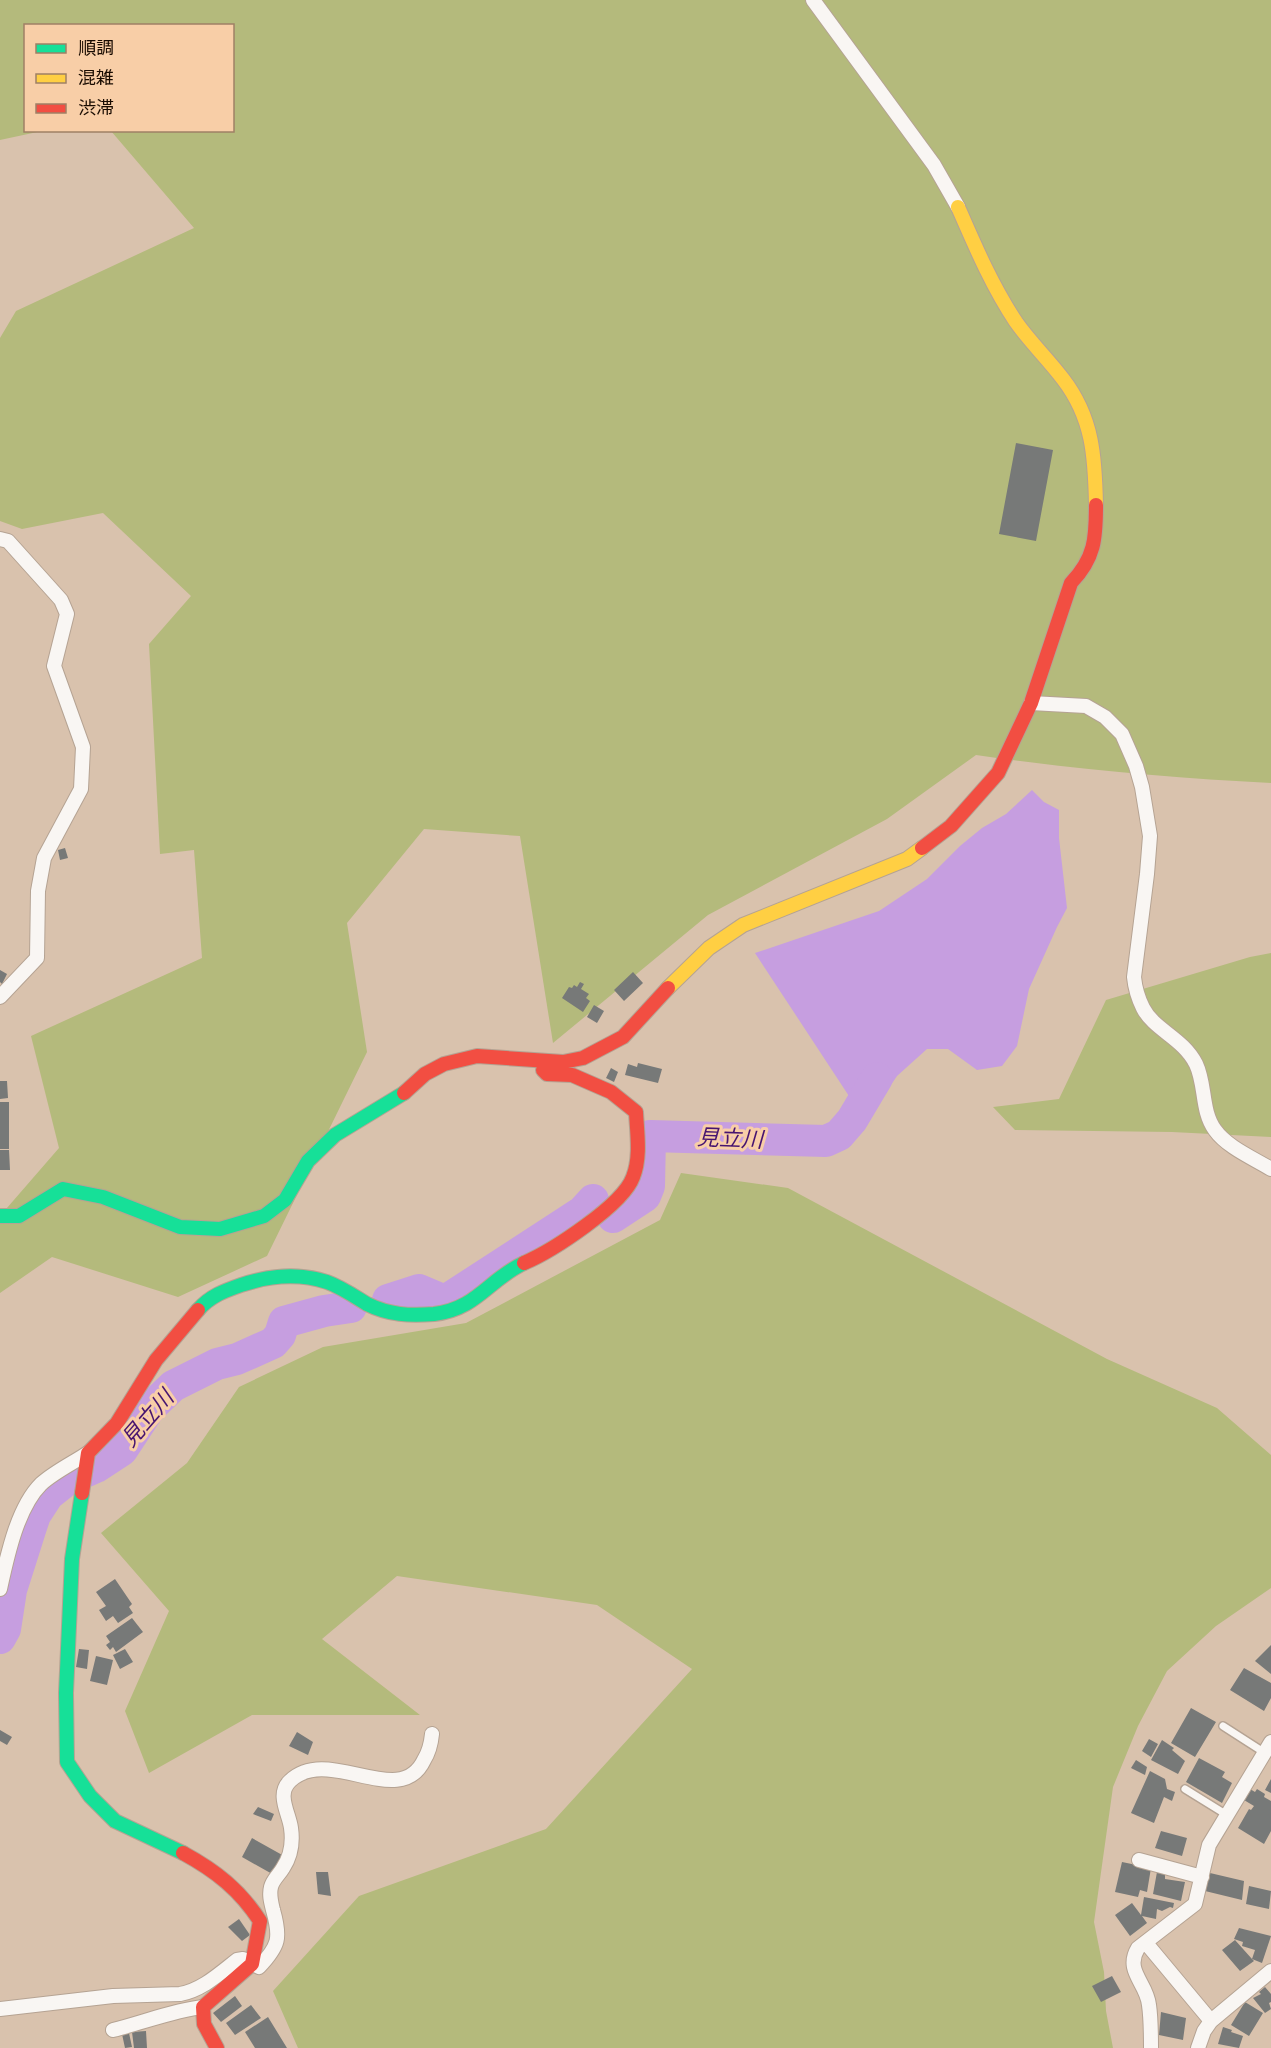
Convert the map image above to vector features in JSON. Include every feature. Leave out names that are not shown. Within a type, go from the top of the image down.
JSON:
[{"type":"street","points":[[0,1216],[19,1216],[63,1189],[103,1197],[180,1227],[220,1229],[264,1216],[285,1200],[308,1161],[335,1135],[398,1098],[425,1074],[444,1064],[477,1056],[563,1062],[583,1058],[607,1047],[623,1037],[681,974],[709,948],[743,925],[907,859],[951,826],[998,773],[1031,703],[1071,583],[1084,567],[1094,548],[1096,528],[1090,432],[1085,414],[1071,391],[1019,326],[995,288],[958,207],[934,165],[813,0]]},
{"type":"street","points":[[0,539],[8,541],[61,600],[68,614],[54,666],[83,747],[81,789],[44,858],[38,891],[37,958],[0,997]]},
{"type":"street","points":[[1031,703],[1086,706],[1105,717],[1122,734],[1136,765],[1150,836],[1148,874],[1134,977],[1142,1007],[1149,1016],[1180,1042],[1196,1065],[1200,1074],[1207,1113],[1215,1130],[1223,1139],[1271,1169]]},
{"type":"street","points":[[113,2030],[188,2008],[203,2007],[252,1964],[260,1921],[247,1901],[210,1868],[162,1842],[115,1821],[90,1796],[67,1762],[66,1692],[72,1559],[86,1466],[154,1364],[202,1304],[213,1295],[268,1278],[304,1277],[329,1282],[379,1311],[395,1315],[457,1310],[520,1264],[545,1254],[624,1191],[630,1184],[635,1169],[638,1137],[636,1112],[611,1092],[572,1075],[547,1074],[531,1059]]},
{"type":"street","points":[[0,1588],[4,1567],[29,1500],[50,1477],[86,1466]]},
{"type":"street","points":[[0,2009],[113,1996],[189,1992],[203,1986],[237,1960],[243,1959],[259,1967],[278,1942],[278,1927],[270,1896],[271,1885],[287,1861],[292,1842],[291,1826],[284,1802],[284,1788],[302,1773],[326,1769],[392,1781],[408,1779],[422,1765],[431,1743],[432,1734]]},
{"type":"street","points":[[1151,2048],[1149,2002],[1132,1964],[1132,1957],[1138,1948],[1195,1904],[1209,1845],[1268,1748]]},
{"type":"street","points":[[1139,1860],[1202,1877]]},
{"type":"street","points":[[1146,1943],[1212,2021]]},
{"type":"street","points":[[1198,2048],[1204,2031],[1212,2021],[1271,1971]]},
{"type":"street","points":[[203,2007],[201,2018],[217,2048]]},
{"type":"lane","points":[[1223,1726],[1268,1748]]},
{"type":"lane","points":[[1185,1789],[1227,1815]]},
{"type":"green space","points":[[0,0],[1271,0],[1271,783],[1123,772],[976,755],[887,819],[708,915],[553,1043],[520,836],[424,829],[347,923],[367,1052],[267,1256],[178,1297],[52,1257],[0,1293],[0,1216],[59,1148],[31,1036],[202,958],[194,850],[160,854],[149,644],[191,596],[103,513],[22,529],[0,521],[0,338],[16,311],[194,228],[112,132],[234,132],[234,24],[24,24],[24,132],[37,132],[0,140]]},
{"type":"green space","points":[[1271,953],[1271,1137],[1172,1132],[1015,1130],[993,1107],[1059,1099],[1106,1000],[1250,957]]},
{"type":"green space","points":[[681,1173],[788,1188],[1107,1359],[1217,1408],[1271,1455],[1271,1588],[1216,1626],[1167,1671],[1138,1726],[1113,1787],[1094,1922],[1104,1972],[1106,2011],[1113,2048],[298,2048],[273,1991],[359,1896],[546,1829],[692,1669],[597,1605],[397,1576],[322,1639],[420,1715],[252,1715],[149,1773],[125,1711],[169,1611],[101,1533],[187,1463],[239,1387],[323,1347],[466,1323],[660,1220]]},
{"type":"shaded area","points":[[1032,790],[1044,802],[1059,810],[1059,838],[1067,908],[1029,989],[1017,1046],[1002,1066],[977,1070],[948,1049],[927,1049],[897,1076],[866,1122],[755,953],[879,911],[927,879],[960,846],[982,828],[1006,814]]},
{"type":"building","points":[[1016,443],[1053,450],[1036,541],[999,534]]},
{"type":"building","points":[[65,848],[68,858],[60,860],[58,850]]},
{"type":"building","points":[[0,970],[7,974],[2,984],[0,982]]},
{"type":"building","points":[[633,972],[643,983],[624,1001],[614,990]]},
{"type":"building","points":[[580,982],[584,984],[581,989],[589,994],[586,998],[590,1001],[583,1012],[562,998],[569,987],[572,988],[574,985],[577,987]]},
{"type":"building","points":[[594,1005],[604,1011],[597,1023],[587,1017]]},
{"type":"building","points":[[638,1063],[662,1069],[658,1083],[625,1075],[628,1064],[637,1067]]},
{"type":"building","points":[[611,1068],[618,1072],[614,1082],[606,1078]]},
{"type":"building","points":[[0,1081],[7,1081],[8,1098],[0,1099]]},
{"type":"building","points":[[0,1102],[9,1102],[9,1149],[0,1149]]},
{"type":"building","points":[[0,1150],[9,1150],[10,1170],[0,1170]]},
{"type":"building","points":[[115,1579],[132,1604],[129,1607],[133,1613],[118,1623],[113,1616],[106,1621],[99,1610],[106,1606],[96,1592]]},
{"type":"building","points":[[132,1618],[143,1632],[116,1652],[113,1647],[110,1650],[106,1645],[110,1642],[106,1636]]},
{"type":"building","points":[[1271,1645],[1271,1674],[1255,1661]]},
{"type":"building","points":[[79,1649],[89,1650],[87,1669],[76,1667]]},
{"type":"building","points":[[125,1649],[133,1662],[120,1669],[113,1655]]},
{"type":"building","points":[[96,1656],[113,1660],[107,1685],[90,1681]]},
{"type":"building","points":[[1244,1668],[1271,1683],[1271,1698],[1264,1711],[1230,1690]]},
{"type":"building","points":[[1191,1708],[1216,1722],[1195,1757],[1171,1743]]},
{"type":"building","points":[[0,1730],[12,1737],[7,1745],[0,1741]]},
{"type":"building","points":[[297,1732],[313,1742],[308,1755],[289,1746]]},
{"type":"building","points":[[1149,1739],[1158,1744],[1151,1757],[1142,1751]]},
{"type":"building","points":[[1162,1740],[1174,1748],[1172,1750],[1185,1761],[1178,1774],[1151,1760]]},
{"type":"building","points":[[1199,1758],[1225,1772],[1222,1777],[1232,1783],[1222,1803],[1186,1782]]},
{"type":"building","points":[[1136,1760],[1147,1767],[1145,1775],[1131,1768]]},
{"type":"building","points":[[1150,1771],[1165,1779],[1167,1789],[1175,1792],[1172,1801],[1164,1797],[1154,1823],[1131,1813]]},
{"type":"building","points":[[1271,1779],[1271,1793],[1265,1790]]},
{"type":"building","points":[[1250,1789],[1255,1792],[1257,1789],[1271,1801],[1271,1831],[1264,1844],[1238,1828],[1249,1809],[1251,1810],[1254,1806],[1244,1800]]},
{"type":"building","points":[[258,1807],[274,1814],[271,1821],[253,1814]]},
{"type":"building","points":[[1161,1831],[1187,1838],[1182,1856],[1155,1848]]},
{"type":"building","points":[[252,1838],[284,1856],[274,1875],[242,1857]]},
{"type":"building","points":[[1122,1862],[1151,1868],[1147,1892],[1140,1890],[1138,1897],[1115,1892]]},
{"type":"building","points":[[316,1872],[328,1872],[331,1896],[318,1894]]},
{"type":"building","points":[[1157,1872],[1165,1873],[1165,1879],[1185,1882],[1181,1901],[1153,1894]]},
{"type":"building","points":[[1210,1873],[1244,1881],[1242,1900],[1205,1891]]},
{"type":"building","points":[[1249,1886],[1271,1891],[1269,1909],[1246,1904]]},
{"type":"building","points":[[1144,1897],[1174,1903],[1173,1908],[1162,1911],[1157,1909],[1156,1919],[1142,1916],[1147,1923],[1130,1936],[1115,1915],[1132,1903],[1141,1915]]},
{"type":"building","points":[[239,1919],[250,1935],[242,1941],[228,1927]]},
{"type":"building","points":[[1239,1928],[1271,1936],[1262,1963],[1252,1959],[1255,1950],[1242,1946],[1243,1942],[1234,1939]]},
{"type":"building","points":[[1235,1940],[1254,1961],[1240,1971],[1222,1950]]},
{"type":"building","points":[[1112,1976],[1121,1992],[1101,2002],[1092,1986]]},
{"type":"building","points":[[1265,1987],[1271,1994],[1269,2003],[1271,2009],[1265,2013],[1253,1998],[1261,1994],[1259,1992]]},
{"type":"building","points":[[235,1996],[242,2006],[221,2022],[213,2013]]},
{"type":"building","points":[[1245,2002],[1263,2013],[1249,2036],[1231,2025]]},
{"type":"building","points":[[251,2005],[261,2018],[235,2035],[226,2023]]},
{"type":"building","points":[[1161,2012],[1186,2018],[1183,2040],[1159,2035]]},
{"type":"building","points":[[268,2017],[287,2048],[255,2048],[245,2032]]},
{"type":"building","points":[[1223,2027],[1243,2036],[1239,2048],[1218,2044]]},
{"type":"building","points":[[146,2031],[147,2048],[134,2048],[132,2032]]},
{"type":"building","points":[[129,2033],[132,2047],[125,2048],[122,2034]]},
{"type":"waterway","name":"見立川","points":[[613,1217],[645,1196],[649,1186],[650,1136],[826,1141],[839,1135],[852,1120],[877,1078]]},
{"type":"waterway","name":"見立川","points":[[388,1300],[419,1290],[445,1301],[582,1212],[593,1200]]},
{"type":"waterway","name":"見立川","points":[[0,1638],[5,1629],[11,1590],[35,1515],[48,1495],[67,1480],[96,1467],[122,1450],[149,1409],[173,1386],[217,1364],[237,1359],[273,1343],[280,1335],[284,1322],[324,1311],[351,1307]]},
{"type":"traffic: fast","points":[[0,1216],[19,1216],[63,1189],[103,1197],[180,1227],[220,1229],[264,1216],[285,1200],[308,1161],[335,1135],[404,1093]]},
{"type":"traffic: fast","points":[[198,1310],[212,1298],[241,1285],[262,1279],[306,1277],[327,1282],[367,1304],[392,1313],[434,1314],[449,1311],[472,1300],[501,1277],[524,1263]]},
{"type":"traffic: fast","points":[[82,1493],[72,1559],[66,1693],[67,1762],[90,1796],[115,1821],[183,1853]]},
{"type":"traffic: slow","points":[[958,207],[984,266],[1007,308],[1021,329],[1063,379],[1081,408],[1093,454],[1096,505]]},
{"type":"traffic: slow","points":[[668,988],[709,948],[743,925],[907,859],[922,848]]},
{"type":"traffic: jam","points":[[922,848],[951,826],[998,773],[1031,703],[1071,583],[1089,556],[1094,538],[1096,505]]},
{"type":"traffic: jam","points":[[404,1093],[425,1074],[444,1064],[477,1056],[563,1062],[583,1058],[623,1037],[668,988]]},
{"type":"traffic: jam","points":[[524,1263],[568,1238],[616,1201],[633,1177],[637,1161],[636,1112],[611,1092],[572,1075],[547,1074],[543,1070]]},
{"type":"traffic: jam","points":[[82,1493],[88,1453],[117,1423],[156,1360],[198,1310]]},
{"type":"traffic: jam","points":[[183,1853],[226,1882],[260,1921],[252,1964],[203,2007],[204,2024],[217,2048]]}]
